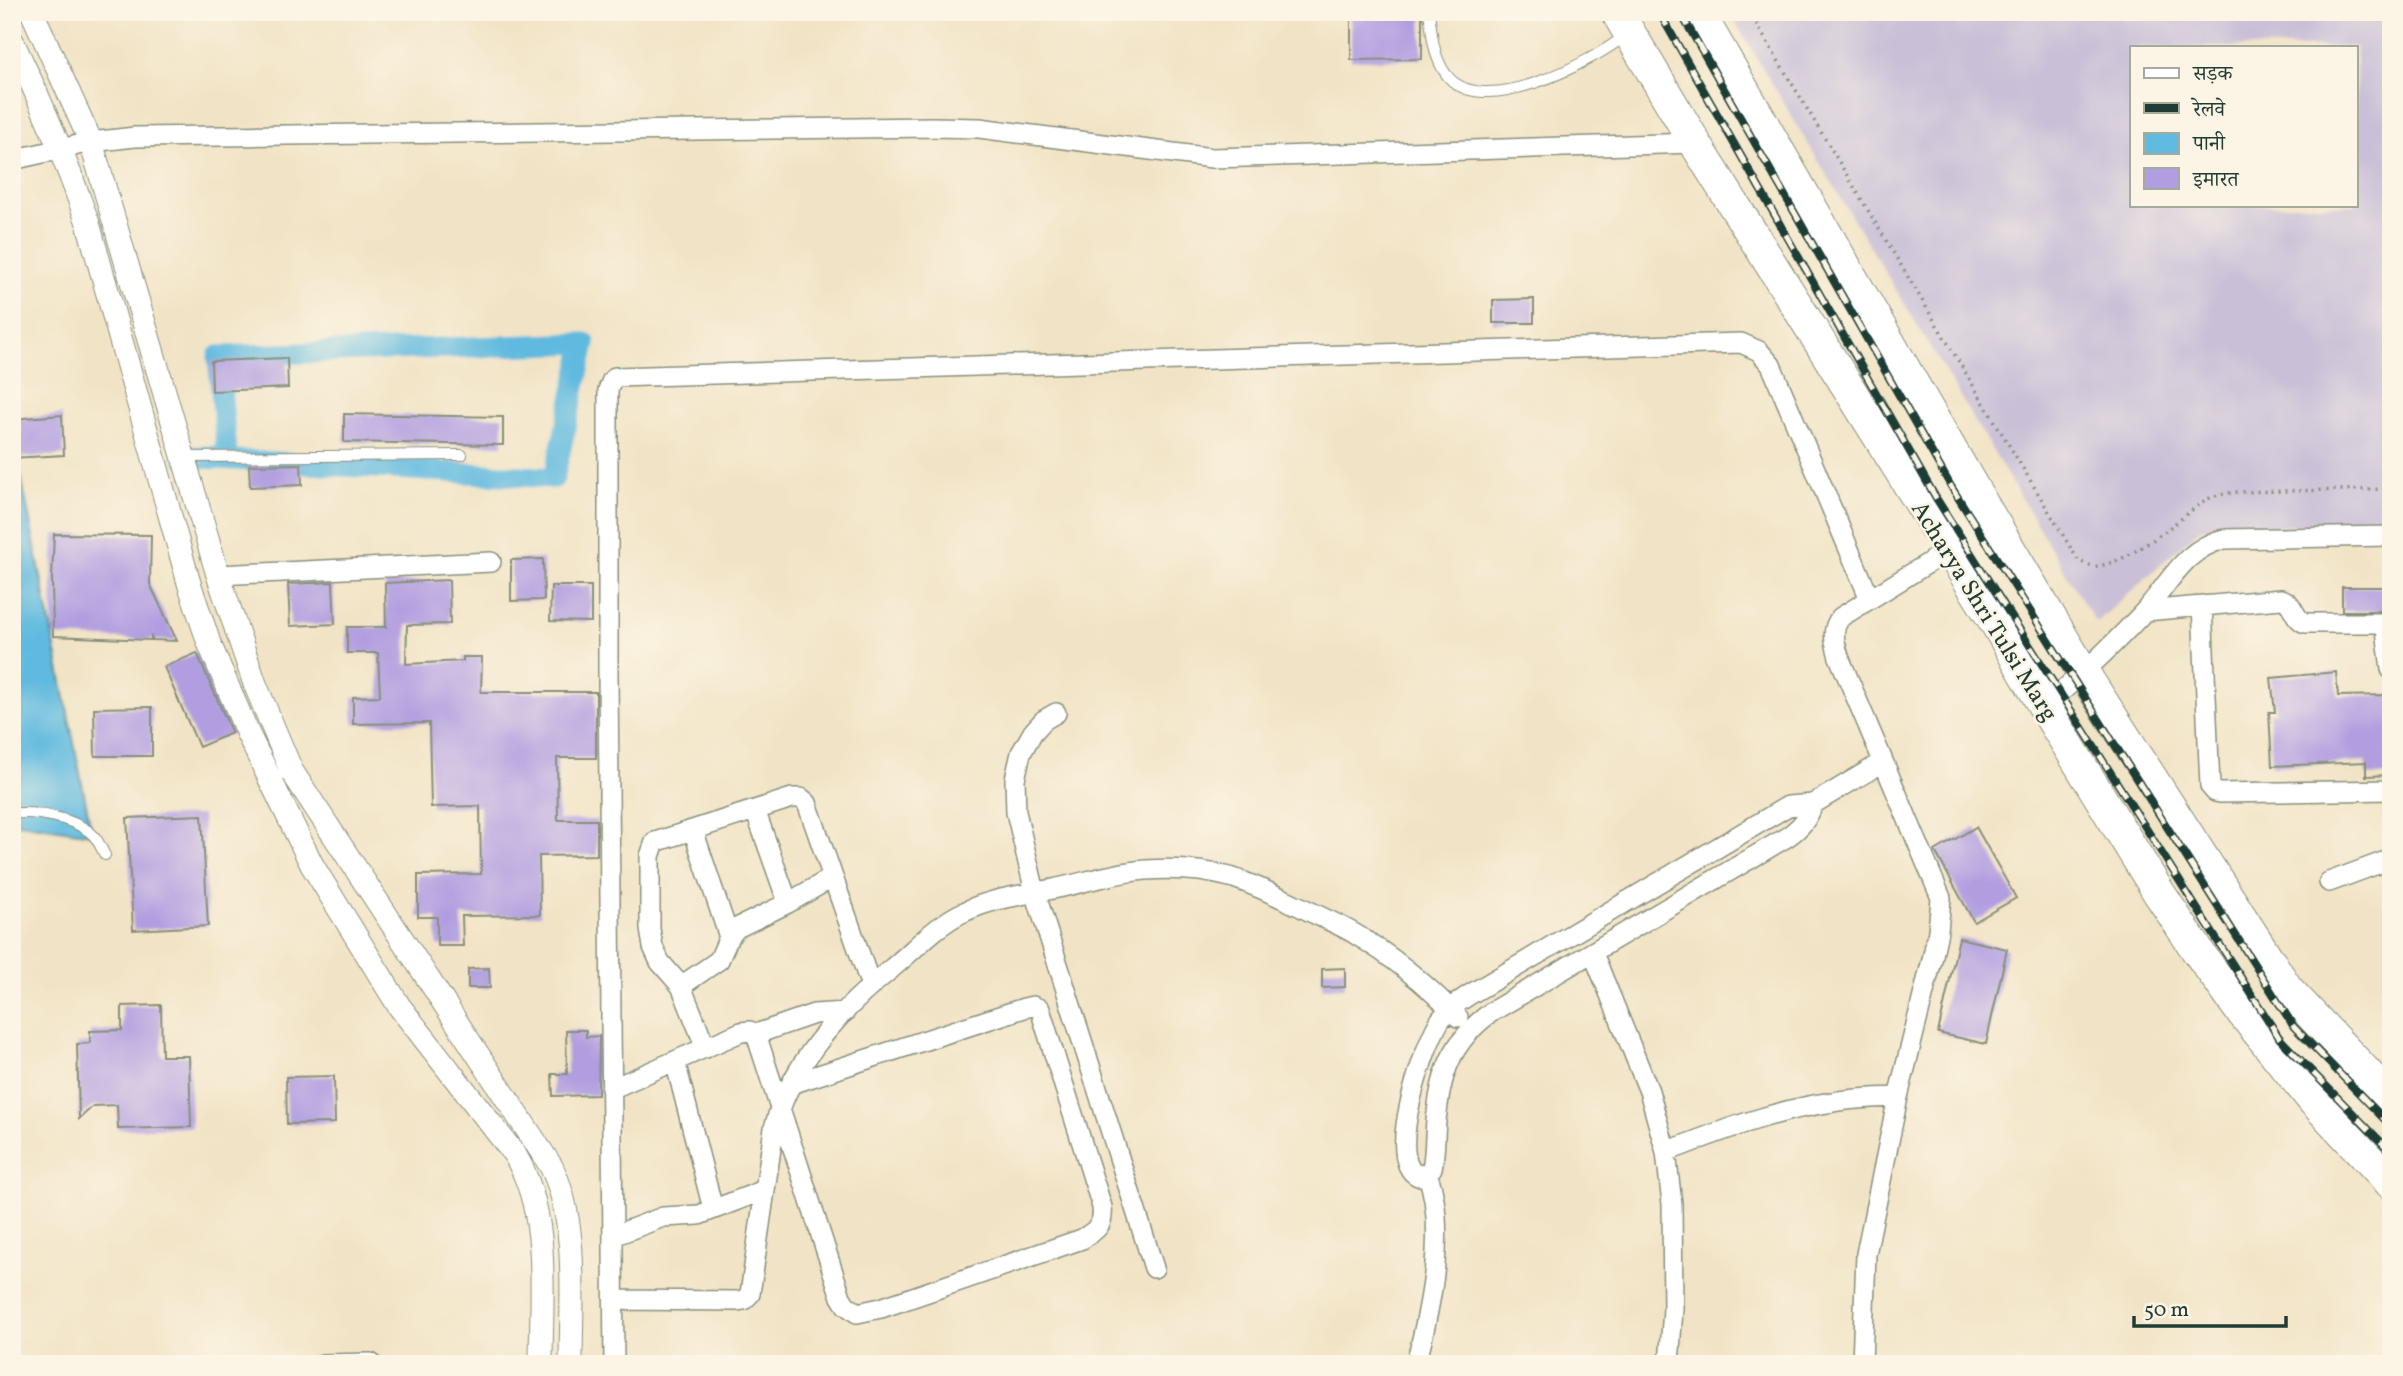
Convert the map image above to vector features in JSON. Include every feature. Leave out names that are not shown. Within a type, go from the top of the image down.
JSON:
[{"type":"highway","points":[[1698,12],[1970,483],[2084,674],[2287,989],[2391,1099]]},
{"type":"highway","name":"Acharya Shri Tulsi Marg","points":[[1623,23],[1695,143],[1999,628],[2159,893],[2217,978],[2313,1100],[2391,1183]]},
{"type":"street","points":[[32,12],[91,142],[218,575],[255,684],[291,770],[551,1166],[559,1183],[571,1259],[571,1364]]},
{"type":"street","points":[[12,41],[62,149],[88,223],[189,583],[209,643],[248,734],[312,865],[399,1006],[515,1154],[527,1175],[538,1216],[541,1364]]},
{"type":"street","points":[[12,160],[91,142],[135,137],[933,127],[979,128],[1212,158],[1695,143]]},
{"type":"street","points":[[614,1364],[608,390],[615,377],[1741,343],[1759,351],[1771,365],[1870,599]]},
{"type":"street","points":[[148,439],[177,433]]},
{"type":"street","points":[[2044,706],[2084,674],[2145,611],[2184,562],[2208,543],[2224,539],[2391,536]]},
{"type":"street","points":[[1862,1364],[1866,1254],[1898,1097],[1932,960],[1941,898],[1839,657],[1834,638],[1835,624],[1841,617],[1930,562],[1947,547]]},
{"type":"street","points":[[218,575],[491,562]]},
{"type":"street","points":[[2145,611],[2281,599],[2290,603],[2298,620],[2305,623],[2380,623],[2386,630],[2391,669]]},
{"type":"street","points":[[2202,605],[2212,790],[2220,793],[2391,790]]},
{"type":"street","points":[[1055,713],[1044,720],[1026,743],[1015,779],[1016,813],[1035,892],[1154,1268]]},
{"type":"street","points":[[1813,804],[1809,815],[1793,833],[1493,1011],[1471,1029],[1461,1039],[1450,1058],[1437,1112],[1432,1168],[1427,1174],[1418,1176],[1409,1169],[1405,1129],[1412,1096],[1438,1024],[1450,1008],[1788,806],[1813,804],[1883,762]]},
{"type":"street","points":[[706,1048],[681,986],[660,962],[653,947],[650,929],[650,856],[656,842],[792,798],[801,798],[807,803],[871,986]]},
{"type":"street","points":[[755,810],[788,903]]},
{"type":"street","points":[[693,830],[729,937]]},
{"type":"street","points":[[2329,882],[2391,859]]},
{"type":"street","points":[[614,1300],[744,1300],[750,1294],[764,1190],[780,1104],[813,1047],[871,986],[951,919],[966,910],[1005,897],[1112,874],[1147,870],[1197,871],[1228,877],[1264,889],[1355,934],[1395,962],[1471,1029]]},
{"type":"street","points":[[681,986],[719,961],[729,937],[737,928],[833,877]]},
{"type":"street","points":[[1593,953],[1649,1091],[1666,1152],[1672,1217],[1673,1309],[1668,1364]]},
{"type":"street","points":[[611,1088],[741,1032],[750,1031],[756,1034],[841,1297],[853,1311],[862,1313],[1082,1239],[1096,1231],[1103,1220],[1102,1207],[1040,1009],[1033,1006],[1024,1008],[791,1084]]},
{"type":"street","points":[[756,1034],[814,1014],[845,1012]]},
{"type":"street","points":[[675,1060],[713,1209]]},
{"type":"street","points":[[1666,1152],[1733,1126],[1797,1109],[1834,1101],[1898,1097]]},
{"type":"street","points":[[1416,1364],[1424,1335],[1434,1267],[1434,1202],[1427,1174]]},
{"type":"street","points":[[613,1236],[663,1217],[692,1216],[764,1190]]},
{"type":"street","points":[[323,1364],[371,1363]]},
{"type":"lane","points":[[1429,12],[1438,59],[1446,75],[1457,85],[1470,90],[1502,91],[1538,84],[1614,45],[1623,23]]},
{"type":"lane","points":[[184,457],[462,455]]},
{"type":"lane","points":[[12,814],[45,815],[85,829],[99,842],[105,855]]},
{"type":"path","points":[[1749,12],[2078,560],[2096,567],[2115,561],[2134,551],[2205,500],[2218,495],[2391,489]]},
{"type":"shaded area","points":[[1729,12],[2391,12],[2391,524],[2201,528],[2096,623]]},
{"type":"water","points":[[12,431],[92,834],[12,822]]},
{"type":"building","points":[[1351,12],[1422,12],[1422,59],[1351,60]]},
{"type":"building","points":[[1534,299],[1534,323],[1493,323],[1493,300]]},
{"type":"building","points":[[287,358],[288,388],[212,391],[211,361]]},
{"type":"building","points":[[344,414],[503,417],[503,445],[344,442]]},
{"type":"building","points":[[62,415],[64,455],[12,458],[12,419]]},
{"type":"building","points":[[301,464],[302,485],[250,487],[249,465]]},
{"type":"building","points":[[54,534],[151,535],[150,584],[177,641],[153,640],[151,637],[151,640],[53,636]]},
{"type":"building","points":[[543,559],[544,600],[511,601],[511,560]]},
{"type":"building","points":[[449,580],[450,624],[407,625],[406,664],[463,661],[463,657],[482,657],[481,692],[596,692],[596,758],[557,758],[558,820],[597,820],[597,855],[539,856],[540,915],[462,916],[463,946],[437,946],[437,917],[418,917],[418,875],[481,874],[480,806],[431,807],[429,723],[353,724],[353,697],[380,696],[378,653],[347,653],[347,627],[386,627],[385,583]]},
{"type":"building","points":[[333,582],[335,624],[290,626],[288,584]]},
{"type":"building","points":[[551,586],[591,586],[591,622],[550,621]]},
{"type":"building","points":[[2342,587],[2391,587],[2391,615],[2380,611],[2342,611]]},
{"type":"building","points":[[197,653],[232,733],[199,747],[164,667]]},
{"type":"building","points":[[2336,672],[2338,696],[2391,695],[2391,775],[2366,776],[2366,762],[2272,766],[2269,712],[2275,712],[2271,678]]},
{"type":"building","points":[[152,707],[152,756],[95,756],[94,708]]},
{"type":"building","points":[[202,815],[208,926],[133,930],[127,818]]},
{"type":"building","points":[[1976,827],[2016,898],[1974,922],[1935,851]]},
{"type":"building","points":[[1959,938],[2007,949],[1986,1044],[1938,1033]]},
{"type":"building","points":[[489,968],[490,988],[468,988],[468,969]]},
{"type":"building","points":[[1345,968],[1345,987],[1322,988],[1322,969]]},
{"type":"building","points":[[161,1005],[162,1056],[189,1056],[191,1127],[118,1129],[117,1105],[93,1106],[79,1119],[77,1044],[90,1043],[90,1031],[122,1030],[122,1006]]},
{"type":"building","points":[[566,1030],[586,1030],[586,1037],[599,1036],[598,1095],[553,1096],[552,1074],[567,1074]]},
{"type":"building","points":[[334,1076],[335,1123],[287,1124],[286,1077]]},
{"type":"waterway","points":[[585,343],[554,478],[184,457],[227,456],[218,356],[585,343]]},
{"type":"railway","points":[[1659,12],[1936,498],[2280,1039],[2391,1152]]},
{"type":"railway","points":[[1680,12],[1952,488],[2294,1027],[2391,1126]]}]
